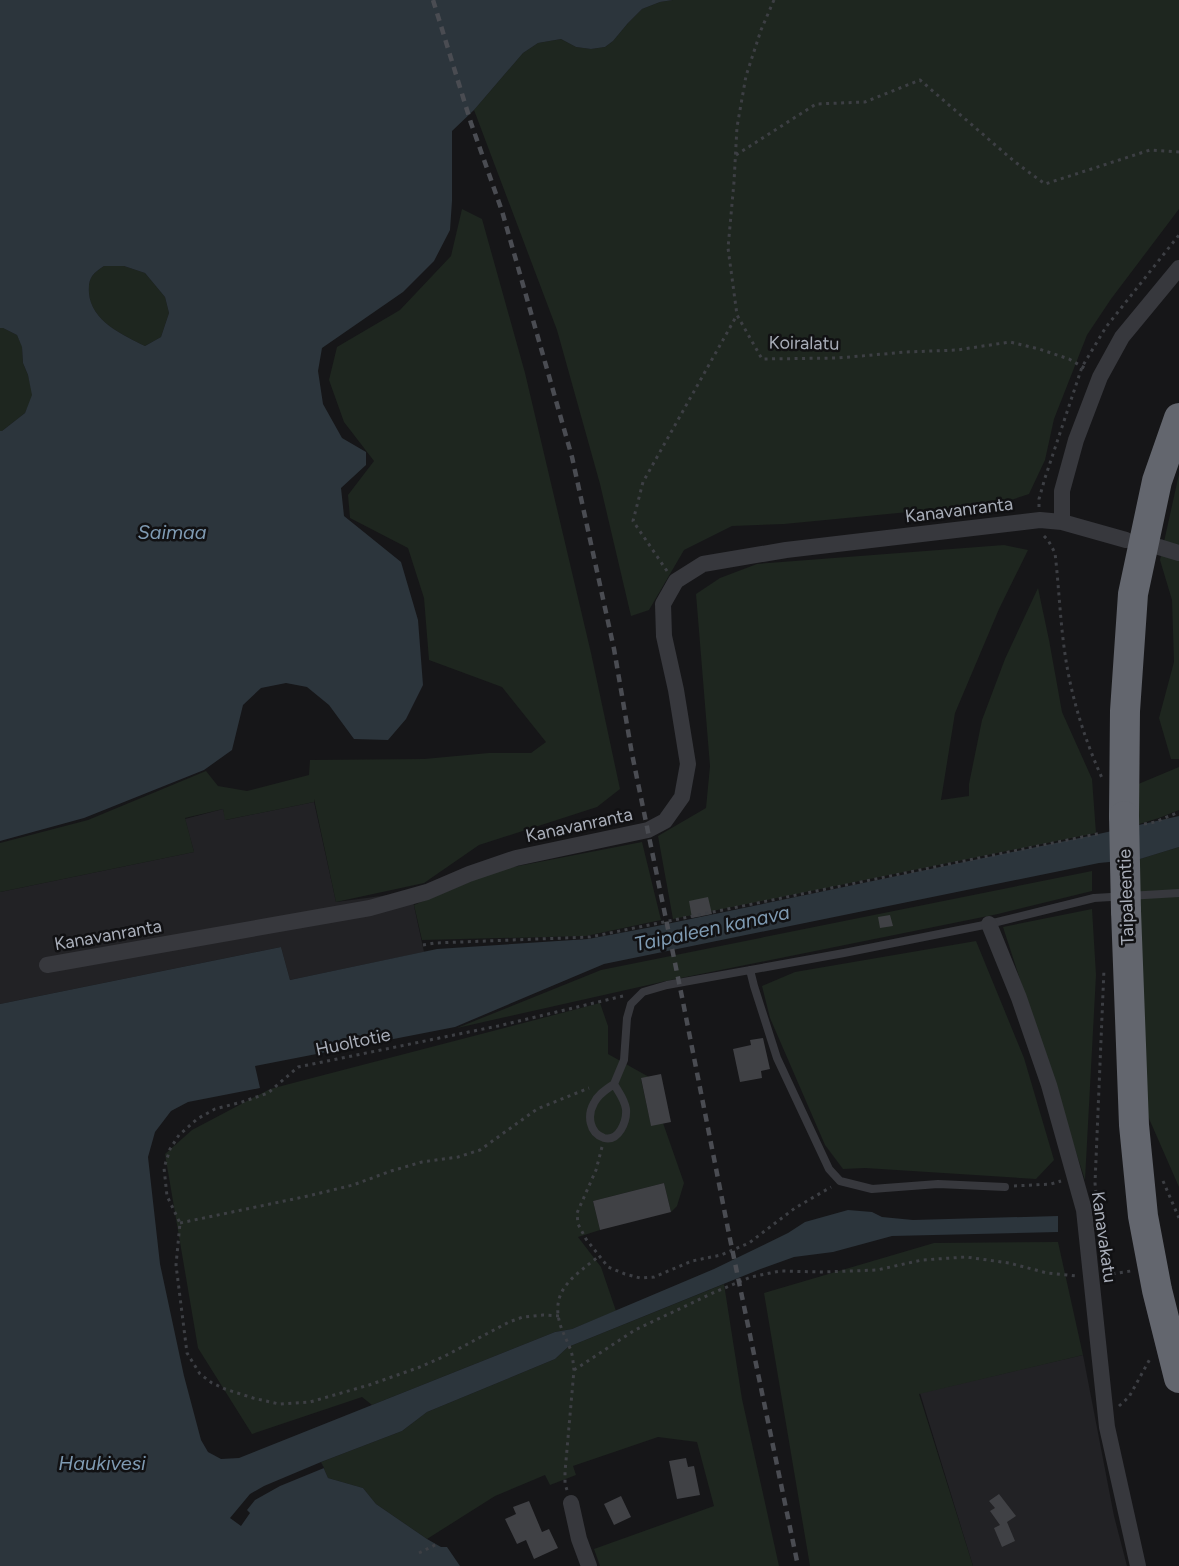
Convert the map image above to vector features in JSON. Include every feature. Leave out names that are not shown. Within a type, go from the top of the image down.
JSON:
[{"type":"highway","name":"Taipaleentie","points":[[1179,418],[1157,481],[1133,594],[1125,711],[1126,911],[1134,1125],[1143,1216],[1157,1290],[1179,1377]]},
{"type":"street","points":[[1062,522],[1062,491],[1076,440],[1100,378],[1122,337],[1179,268]]},
{"type":"street","name":"Kanavanranta","points":[[47,965],[370,908],[427,892],[469,874],[516,858],[648,831],[666,821],[682,797],[688,764],[676,690],[664,636],[663,604],[676,581],[703,564],[786,550],[1040,520],[1062,522],[1126,540]]},
{"type":"street","points":[[1159,547],[1179,552]]},
{"type":"street","name":"Kanavakatu","points":[[989,924],[1046,1074],[1084,1210],[1098,1275],[1107,1427],[1138,1566]]},
{"type":"street","points":[[571,1503],[577,1534],[589,1566]]},
{"type":"lane","points":[[614,1084],[626,1108],[625,1118],[618,1134],[612,1138],[605,1138],[595,1133],[590,1123],[593,1103],[602,1092],[614,1084],[624,1060],[627,1018],[631,1004],[643,992],[667,985],[989,924],[1094,898],[1179,893]]},
{"type":"lane","points":[[750,970],[777,1058],[829,1169],[840,1181],[872,1189],[938,1184],[1005,1187]]},
{"type":"path","name":"Koiralatu","points":[[774,0],[761,30],[746,76],[737,127],[728,248],[737,315],[762,359],[838,358],[957,350],[1010,342],[1069,359],[1100,378]]},
{"type":"path","points":[[735,155],[816,104],[866,102],[920,80],[1015,162],[1045,184],[1150,150],[1179,152]]},
{"type":"path","points":[[669,575],[633,521],[643,482],[737,315]]},
{"type":"path","points":[[423,945],[590,937],[1126,824],[1155,822],[1179,812]]},
{"type":"path","points":[[1097,1195],[1095,1183],[1105,965]]},
{"type":"path","name":"Huoltotie","points":[[180,1223],[167,1196],[164,1168],[170,1149],[179,1135],[197,1119],[215,1109],[268,1093],[298,1067],[498,1026],[643,992]]},
{"type":"path","points":[[559,1316],[523,1317],[420,1367],[310,1402],[279,1404],[253,1398],[212,1383],[200,1374],[188,1353],[176,1265],[180,1223],[342,1187],[422,1162],[458,1157],[480,1150],[537,1109],[595,1085]]},
{"type":"path","points":[[605,1138],[596,1170],[577,1213],[578,1224],[586,1239],[608,1267],[640,1278],[654,1277],[692,1262],[721,1255],[749,1243],[795,1208],[840,1181]]},
{"type":"path","points":[[1005,1187],[1051,1184],[1074,1177]]},
{"type":"path","points":[[1162,1178],[1179,1218]]},
{"type":"path","points":[[571,1503],[565,1484],[565,1472],[574,1370],[572,1353],[560,1325],[557,1307],[561,1292],[571,1280],[599,1256]]},
{"type":"path","points":[[574,1370],[635,1330],[680,1308],[751,1277],[780,1271],[877,1270],[922,1260],[966,1257],[1009,1263],[1047,1274],[1071,1277],[1136,1271]]},
{"type":"path","points":[[1114,1409],[1122,1405],[1129,1397],[1154,1350]]},
{"type":"path","points":[[419,1553],[437,1544]]},
{"type":"shaded area","points":[[673,0],[1179,0],[1179,209],[1111,299],[1087,335],[1054,419],[1045,460],[1029,494],[1002,503],[784,524],[732,526],[684,550],[649,610],[631,616],[600,484],[557,330],[474,110],[523,53],[538,43],[561,39],[576,47],[591,49],[605,47],[642,9]]},
{"type":"shaded area","points":[[462,209],[482,219],[525,373],[591,653],[620,789],[597,807],[479,845],[424,883],[336,902],[314,799],[314,802],[225,820],[223,809],[185,818],[194,852],[0,892],[0,843],[88,820],[206,771],[218,786],[247,791],[309,775],[310,760],[424,759],[489,753],[531,753],[546,742],[502,687],[429,660],[424,598],[408,548],[350,518],[348,495],[374,461],[344,422],[329,380],[337,347],[400,310],[451,256]]},
{"type":"shaded area","points":[[104,266],[124,266],[145,273],[165,297],[169,313],[161,337],[145,346],[110,326],[96,312],[91,303],[89,284],[94,274]]},
{"type":"shaded area","points":[[0,328],[17,335],[22,346],[23,363],[33,395],[25,413],[2,431],[0,431]]},
{"type":"shaded area","points":[[1179,474],[1179,759],[1171,759],[1159,718],[1174,662],[1172,600],[1160,560]]},
{"type":"shaded area","points":[[1004,545],[1028,550],[999,609],[955,713],[941,800],[969,796],[969,784],[982,720],[1005,659],[1038,588],[1062,712],[1092,779],[1096,833],[673,919],[658,836],[706,808],[710,766],[696,594],[720,578],[757,564]]},
{"type":"shaded area","points":[[1179,767],[1179,810],[1136,825],[1136,785]]},
{"type":"shaded area","points":[[314,802],[336,902],[411,892],[424,952],[290,980],[281,947],[0,1004],[0,892],[194,852],[185,819],[223,809],[226,820]]},
{"type":"shaded area","points":[[642,842],[661,920],[586,936],[422,940],[414,905],[498,870]]},
{"type":"shaded area","points":[[1179,847],[1179,1187],[1147,1114],[1141,1063],[1140,859]]},
{"type":"shaded area","points":[[1092,871],[1092,891],[998,914],[666,981],[457,1028],[601,970]]},
{"type":"shaded area","points":[[1092,909],[1096,975],[1085,1180],[1003,927]]},
{"type":"shaded area","points":[[976,941],[1024,1058],[1054,1160],[1036,1179],[865,1168],[843,1169],[825,1145],[770,1018],[762,986],[795,972]]},
{"type":"shaded area","points":[[600,1003],[608,1026],[608,1054],[649,1077],[641,1079],[651,1125],[663,1123],[684,1183],[677,1206],[671,1212],[664,1183],[593,1201],[600,1230],[578,1237],[601,1267],[616,1311],[572,1329],[555,1332],[372,1405],[362,1397],[252,1434],[198,1348],[165,1154],[192,1130],[270,1089]]},
{"type":"shaded area","points":[[1058,1242],[1083,1355],[919,1394],[973,1566],[810,1566],[764,1293],[934,1243]]},
{"type":"shaded area","points":[[724,1284],[742,1399],[779,1566],[600,1566],[594,1549],[714,1506],[697,1442],[658,1437],[573,1466],[576,1475],[550,1485],[545,1475],[495,1496],[427,1539],[376,1504],[363,1488],[328,1478],[321,1462],[402,1431],[427,1412],[555,1359],[568,1347]]},
{"type":"shaded area","points":[[1083,1355],[1114,1516],[1127,1566],[973,1566],[920,1393]]},
{"type":"water","name":"Saimaa","points":[[0,0],[673,0],[642,9],[605,47],[591,49],[576,47],[561,39],[538,43],[523,53],[474,110],[452,131],[450,230],[434,261],[403,292],[322,348],[318,371],[323,404],[342,438],[366,452],[366,465],[341,488],[344,516],[401,562],[418,620],[423,685],[406,719],[388,740],[354,739],[329,705],[307,687],[286,683],[261,688],[243,705],[232,750],[204,770],[84,818],[0,841],[0,431],[25,413],[32,395],[23,363],[22,347],[17,335],[0,328]],"holes":[[[104,266],[124,266],[145,273],[165,297],[169,313],[161,337],[145,346],[110,326],[96,312],[91,303],[89,284],[94,274]]]},
{"type":"water","name":"Haukivesi","points":[[1179,816],[1179,847],[1140,859],[1099,863],[604,964],[455,1027],[255,1066],[260,1088],[188,1102],[171,1111],[155,1132],[148,1157],[160,1264],[184,1376],[201,1440],[208,1452],[221,1459],[239,1458],[555,1332],[572,1329],[714,1269],[788,1233],[805,1222],[848,1210],[913,1220],[1058,1216],[1058,1232],[892,1236],[833,1252],[794,1257],[568,1347],[555,1359],[427,1412],[402,1431],[321,1462],[328,1478],[363,1488],[376,1504],[427,1539],[441,1547],[447,1547],[460,1566],[0,1566],[0,1004],[281,947],[290,980],[437,949],[588,939]]},
{"type":"pier","points":[[321,1462],[324,1468],[280,1486],[255,1500],[247,1510],[250,1513],[241,1526],[230,1518],[250,1494]]},
{"type":"building","points":[[708,897],[712,914],[692,918],[689,901]]},
{"type":"building","points":[[890,915],[893,926],[880,928],[878,917]]},
{"type":"building","points":[[763,1038],[770,1069],[761,1071],[762,1078],[740,1082],[733,1049],[751,1045],[750,1040]]},
{"type":"building","points":[[661,1074],[671,1122],[651,1126],[641,1078]]},
{"type":"building","points":[[664,1183],[671,1212],[600,1230],[593,1201]]},
{"type":"building","points":[[686,1458],[688,1467],[694,1466],[700,1495],[677,1499],[669,1461]]},
{"type":"building","points":[[999,1494],[1016,1516],[1007,1522],[1015,1541],[1002,1547],[994,1528],[1000,1525],[990,1511],[995,1508],[989,1501]]},
{"type":"building","points":[[621,1496],[631,1517],[614,1525],[604,1504]]},
{"type":"building","points":[[529,1501],[542,1532],[549,1529],[558,1548],[534,1559],[526,1540],[517,1544],[505,1519],[516,1514],[513,1507]]},
{"type":"railway","points":[[433,0],[471,123],[502,211],[572,457],[614,649],[632,754],[798,1566]]},
{"type":"water label","name":"Taipaleen kanava","points":[[712,928]]}]
